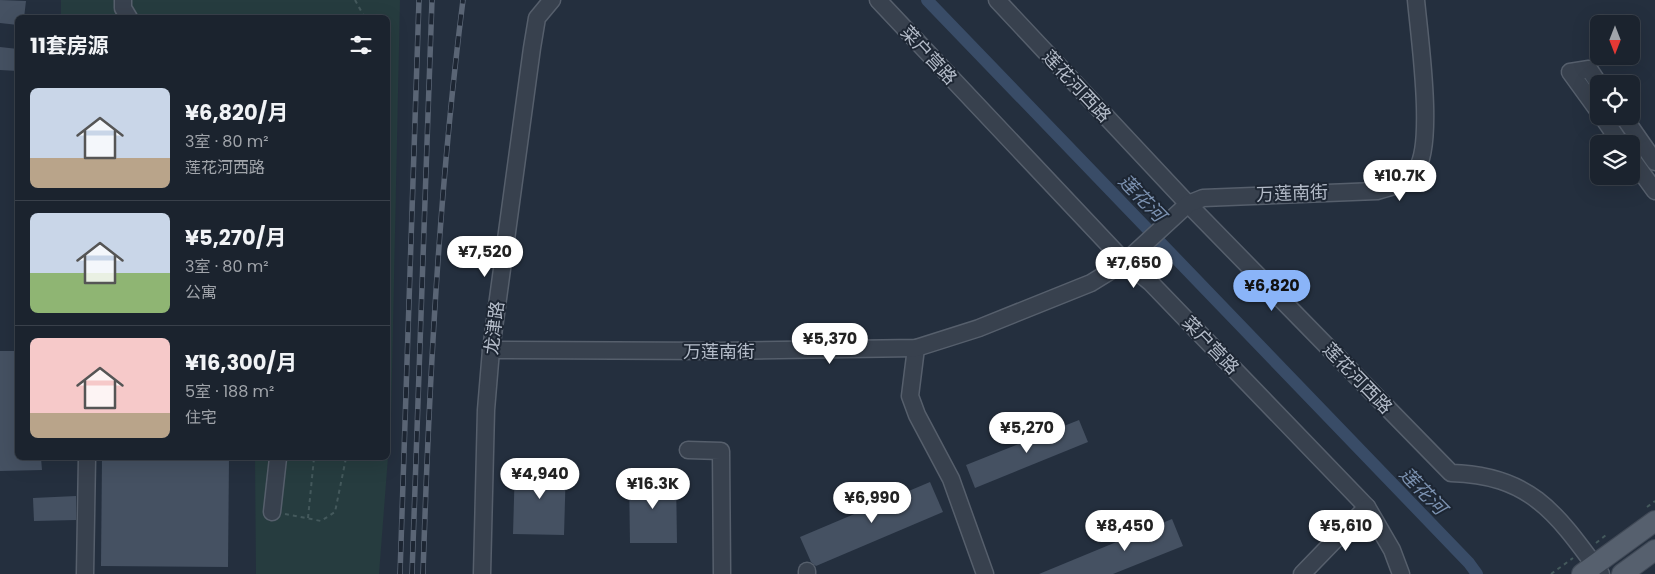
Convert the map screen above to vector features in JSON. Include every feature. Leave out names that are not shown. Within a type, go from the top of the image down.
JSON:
[{"type":"main road","points":[[1590,566],[1647,516]]},
{"type":"main road","points":[[1622,574],[1655,550]]},
{"type":"street","points":[[123,0],[128,15]]},
{"type":"street","name":"龙津路","points":[[482,574],[486,410],[491,350],[537,18],[552,0]]},
{"type":"street","name":"菜户营路","points":[[878,0],[1129,257],[1150,282],[1367,507],[1392,550],[1401,574]]},
{"type":"street","name":"莲花河西路","points":[[997,0],[1188,204],[1450,473],[1484,476],[1510,483],[1543,502],[1590,566]]},
{"type":"street","name":"万莲南街","points":[[491,350],[721,351],[916,348],[979,328],[1091,283],[1129,257],[1174,214],[1188,204],[1203,198],[1223,195],[1377,190],[1397,186],[1416,172],[1421,162],[1425,133],[1416,0]]},
{"type":"street","points":[[1590,100],[1570,72],[1589,68],[1594,75]]},
{"type":"street","points":[[1629,125],[1655,162]]},
{"type":"street","points":[[1640,170],[1655,191]]},
{"type":"street","points":[[916,348],[910,396],[917,416],[951,478],[985,574]]},
{"type":"street","points":[[688,450],[721,451],[722,574]]},
{"type":"street","points":[[85,574],[87,460]]},
{"type":"street","points":[[272,512],[278,460]]},
{"type":"street","points":[[1302,574],[1367,507]]},
{"type":"path","points":[[355,0],[363,15]]},
{"type":"path","points":[[308,518],[314,460]]},
{"type":"path","points":[[272,512],[321,521],[335,512],[346,460]]},
{"type":"path","points":[[1647,516],[1655,501]]},
{"type":"path","points":[[1550,574],[1590,566],[1608,534]]},
{"type":"green space","points":[[61,0],[400,0],[390,431],[390,15],[61,15]]},
{"type":"green space","points":[[255,460],[388,460],[379,574],[256,574]]},
{"type":"building","points":[[0,0],[26,1],[24,15],[15,15],[15,25],[0,23]]},
{"type":"building","points":[[0,47],[15,49],[15,71],[0,70]]},
{"type":"building","points":[[0,351],[15,351],[15,460],[41,460],[42,470],[0,471]]},
{"type":"building","points":[[1079,420],[1088,442],[975,488],[966,465]]},
{"type":"building","points":[[102,460],[229,460],[228,567],[101,566]]},
{"type":"building","points":[[515,465],[566,466],[564,535],[513,534]]},
{"type":"building","points":[[629,476],[676,476],[677,543],[630,543]]},
{"type":"building","points":[[930,482],[943,512],[816,566],[811,562],[800,537]]},
{"type":"building","points":[[76,496],[76,520],[34,521],[33,498]]},
{"type":"building","points":[[1172,519],[1183,546],[1113,574],[1039,574]]},
{"type":"waterway","name":"莲花河","points":[[927,0],[1469,563],[1477,574]]},
{"type":"railway","points":[[400,574],[419,0]]},
{"type":"railway","points":[[412,574],[432,0]]},
{"type":"railway","points":[[423,574],[428,430],[441,215],[463,0]]}]
